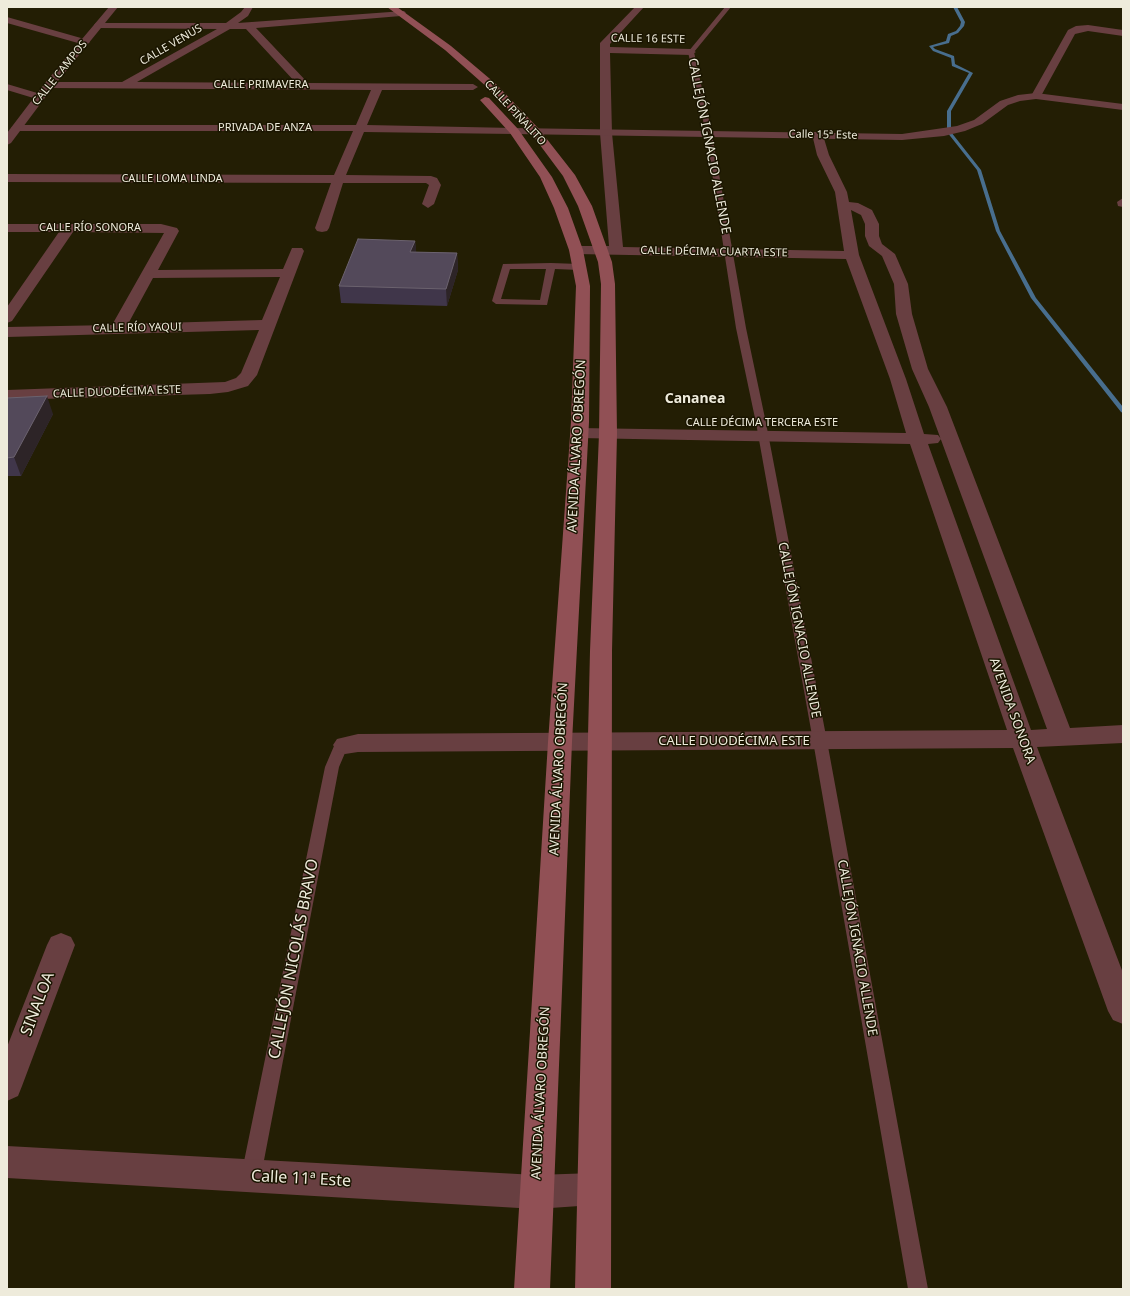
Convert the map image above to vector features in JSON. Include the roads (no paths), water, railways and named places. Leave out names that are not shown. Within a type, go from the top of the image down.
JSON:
[{"type":"main road","name":"CALLE PIÑALITO","points":[[373,12],[389,11],[401,13],[448,48],[492,86],[536,131],[569,175],[608,250]]},
{"type":"main road","name":"CALLE PIÑALITO","points":[[389,11],[432,50]]},
{"type":"main road","name":"CALLE PIÑALITO","points":[[461,77],[473,87],[514,131],[546,177],[561,208],[578,258]]},
{"type":"main road","name":"AVENIDA ÁLVARO OBREGÓN","points":[[593,1289],[599,741],[608,428],[608,284],[605,262],[608,250]]},
{"type":"main road","name":"AVENIDA ÁLVARO OBREGÓN","points":[[532,1289],[560,742],[579,428],[583,286],[578,258]]},
{"type":"street","name":"CALLE CAMPOS","points":[[7,141],[49,85],[114,7]]},
{"type":"street","name":"CALLE VENUS","points":[[126,84],[228,26],[245,14],[249,7]]},
{"type":"street","points":[[353,7],[373,12]]},
{"type":"street","name":"AVENIDA ÁLVARO OBREGÓN","points":[[608,250],[605,43],[609,37],[640,7]]},
{"type":"street","points":[[99,25],[249,26],[373,12]]},
{"type":"street","points":[[7,20],[85,42]]},
{"type":"street","points":[[249,26],[304,86]]},
{"type":"street","points":[[1036,96],[1071,32],[1076,29],[1099,29],[1123,32]]},
{"type":"street","name":"CALLE 16 ESTE","points":[[605,50],[691,52]]},
{"type":"street","name":"CALLE PRIMAVERA","points":[[49,85],[126,84],[473,87]]},
{"type":"street","points":[[322,228],[338,179],[378,86]]},
{"type":"street","points":[[7,87],[40,97]]},
{"type":"street","name":"Calle 15ª Este","points":[[514,131],[818,134],[902,137],[944,133],[978,122],[1010,100],[1036,96],[1123,107]]},
{"type":"street","name":"PRIVADA DE ANZA","points":[[17,128],[359,128],[514,131]]},
{"type":"street","points":[[818,134],[823,155],[840,192],[852,255]]},
{"type":"street","name":"CALLE LOMA LINDA","points":[[7,178],[415,179],[433,181],[435,184],[428,204]]},
{"type":"street","points":[[843,206],[853,206],[866,213],[872,224],[872,236],[876,246],[888,254],[901,284],[904,314],[920,369],[947,432],[1062,737]]},
{"type":"street","name":"CALLE RÍO SONORA","points":[[7,228],[161,228],[172,231],[148,274]]},
{"type":"street","points":[[7,318],[69,228]]},
{"type":"street","name":"CALLE DÉCIMA CUARTA ESTE","points":[[578,258],[608,250],[852,255]]},
{"type":"street","points":[[267,325],[297,251]]},
{"type":"street","name":"AVENIDA SONORA","points":[[852,255],[898,379],[1022,739],[1123,1011]]},
{"type":"street","points":[[118,328],[148,274],[288,273]]},
{"type":"street","name":"CALLE RÍO YAQUI","points":[[7,332],[267,325]]},
{"type":"street","name":"CALLE DUODÉCIMA ESTE","points":[[7,395],[228,387],[242,382],[249,375],[267,325]]},
{"type":"street","name":"CALLE DÉCIMA TERCERA ESTE","points":[[579,428],[915,432]]},
{"type":"street","points":[[915,432],[947,432]]},
{"type":"street","name":"CALLE DUODÉCIMA ESTE","points":[[345,745],[358,743],[1022,739],[1123,734]]},
{"type":"street","name":"SINALOA","points":[[7,1086],[61,945]]},
{"type":"street","name":"Calle 11ª Este","points":[[7,1162],[536,1192],[594,1189]]},
{"type":"lane","name":"CALLEJÓN IGNACIO ALLENDE","points":[[728,7],[691,52],[709,134],[730,253],[741,328],[762,429],[820,740],[918,1289]]},
{"type":"lane","points":[[551,266],[544,303],[496,301],[506,266],[551,266],[578,258]]},
{"type":"lane","name":"CALLEJÓN NICOLÁS BRAVO","points":[[252,1176],[332,767],[339,750],[345,745]]},
{"type":"waterway","points":[[955,7],[963,22],[962,26],[957,32],[949,35],[948,42],[931,46],[934,50],[953,57],[953,65],[971,73],[949,111],[949,132],[979,170],[998,231],[1034,298],[1123,411]]},
{"type":"district","name":"Cananea","points":[[695,399]]}]
